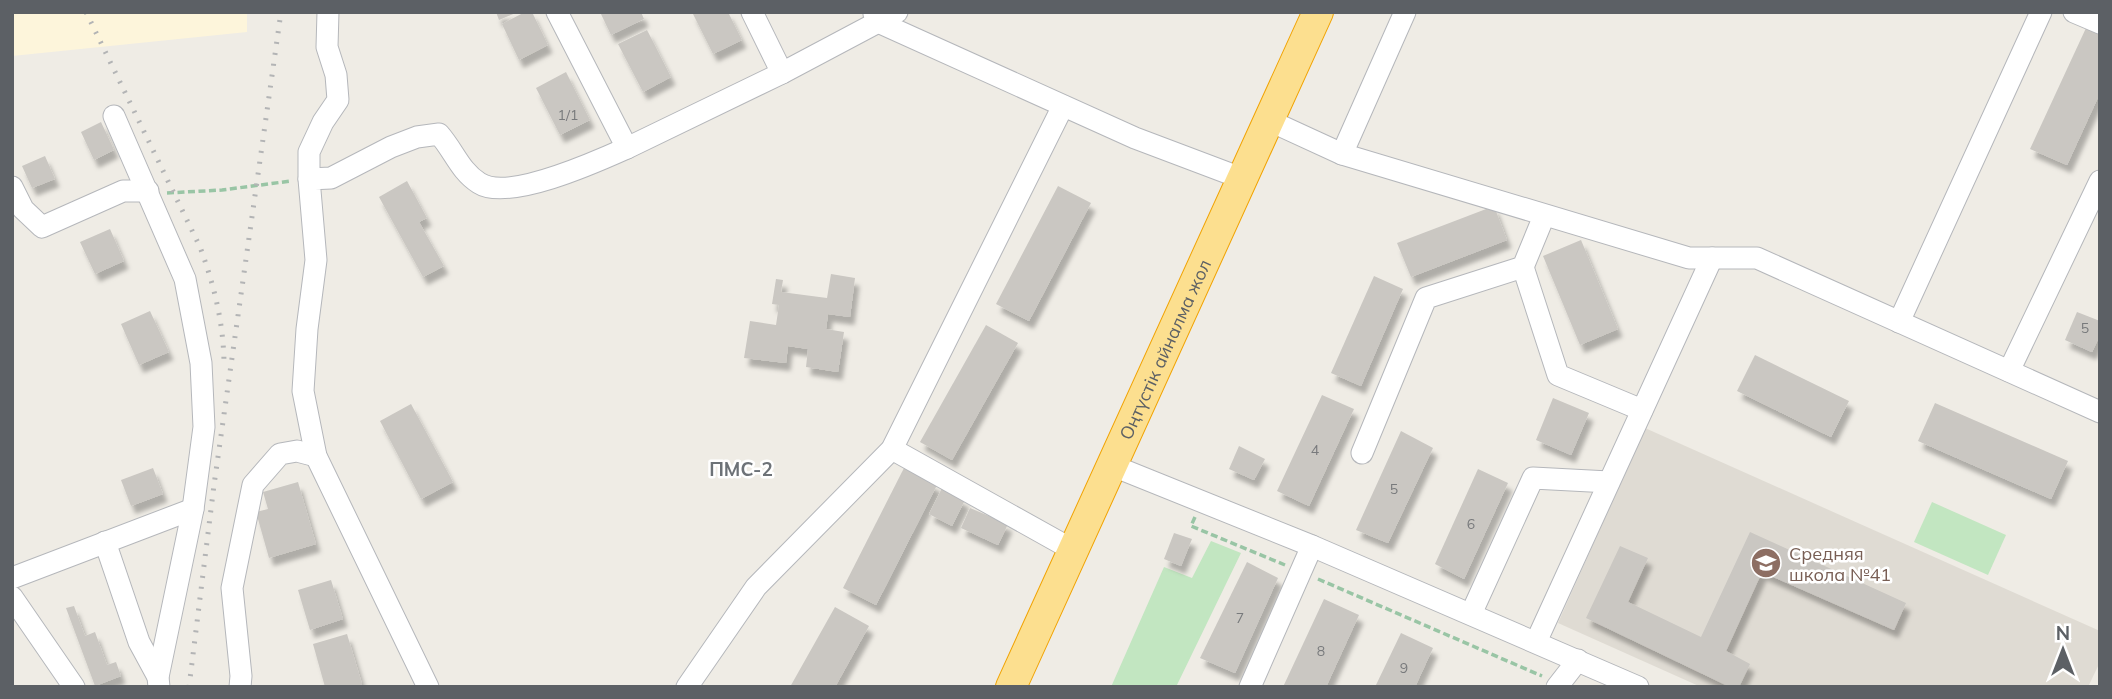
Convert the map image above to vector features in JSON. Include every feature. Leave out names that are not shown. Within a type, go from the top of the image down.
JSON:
[{"type":"highway","name":"Оңтүстік айналма жол","points":[[1011,687],[1318,12]]},
{"type":"street","points":[[328,12],[327,47],[336,75],[338,100],[323,122],[309,152],[316,260],[307,329],[303,391],[316,456],[428,687]]},
{"type":"street","points":[[557,12],[627,148]]},
{"type":"street","points":[[752,12],[782,73]]},
{"type":"street","points":[[1342,154],[1405,12]]},
{"type":"street","points":[[1899,321],[2042,12]]},
{"type":"street","points":[[2074,12],[2100,23]]},
{"type":"street","points":[[309,179],[331,178],[391,147],[417,137],[439,134],[451,148],[463,171],[482,186],[514,188],[563,175],[627,148],[782,73],[883,16],[1063,106],[1135,138],[1241,178]]},
{"type":"street","points":[[691,686],[756,587],[892,449],[1063,106]]},
{"type":"street","points":[[114,116],[185,279],[201,363],[204,427],[193,509],[159,682]]},
{"type":"street","points":[[1268,120],[1342,154],[1689,258],[1757,258],[2100,412]]},
{"type":"street","points":[[2010,371],[2100,181]]},
{"type":"street","points":[[12,187],[23,209],[42,227],[123,191],[148,191]]},
{"type":"street","points":[[1544,216],[1523,267],[1558,375],[1642,410]]},
{"type":"street","points":[[1536,642],[1712,258]]},
{"type":"street","points":[[1362,453],[1426,298],[1523,267]]},
{"type":"street","points":[[892,449],[1073,550]]},
{"type":"street","points":[[240,687],[232,588],[253,485],[280,454],[297,451],[316,456]]},
{"type":"street","points":[[1111,465],[1312,546],[1639,687]]},
{"type":"street","points":[[1471,614],[1533,478],[1609,482]]},
{"type":"street","points":[[12,578],[193,509]]},
{"type":"street","points":[[105,542],[139,642],[159,682]]},
{"type":"street","points":[[1250,687],[1312,546]]},
{"type":"street","points":[[12,597],[74,687]]},
{"type":"street","points":[[1559,685],[1578,660]]},
{"type":"path","points":[[148,191],[175,194],[309,179]]},
{"type":"path","points":[[1202,501],[1191,526],[1559,685]]},
{"type":"shaded area","points":[[12,12],[247,12],[247,32],[12,56]]},
{"type":"shaded area","name":"Средняя школа №41","points":[[1645,428],[2100,631],[2100,662],[2088,687],[1701,687],[1558,623]]},
{"type":"green space","points":[[1932,502],[2006,535],[1988,575],[1914,542]]},
{"type":"green space","points":[[1211,541],[1241,553],[1176,687],[1111,687],[1164,567],[1192,578]]},
{"type":"building","points":[[496,12],[518,12],[499,20]]},
{"type":"building","points":[[525,12],[532,12],[548,45],[519,60],[502,24]]},
{"type":"building","points":[[600,12],[641,12],[644,19],[611,35]]},
{"type":"building","points":[[692,12],[728,12],[742,40],[713,54]]},
{"type":"building","points":[[2086,28],[2100,34],[2100,93],[2067,165],[2030,149]]},
{"type":"building","points":[[647,30],[671,77],[643,92],[618,44]]},
{"type":"building","points":[[566,72],[590,120],[560,135],[536,88]]},
{"type":"building","points":[[101,122],[114,150],[94,160],[81,132]]},
{"type":"building","points":[[45,156],[55,179],[32,188],[22,166]]},
{"type":"building","points":[[407,181],[427,218],[419,222],[444,266],[423,277],[379,197]]},
{"type":"building","points":[[1058,186],[1091,203],[1029,321],[996,304]]},
{"type":"building","points":[[1494,206],[1507,240],[1411,277],[1397,243]]},
{"type":"building","points":[[110,229],[124,261],[95,274],[80,242]]},
{"type":"building","points":[[1581,240],[1618,329],[1580,345],[1543,256]]},
{"type":"building","points":[[831,274],[855,278],[850,317],[828,314],[826,329],[844,332],[838,372],[806,367],[808,349],[788,346],[786,363],[744,358],[750,321],[776,325],[779,305],[772,304],[776,279],[783,280],[781,292],[827,298]]},
{"type":"building","points":[[1374,276],[1403,289],[1361,386],[1331,373]]},
{"type":"building","points":[[150,311],[169,352],[139,365],[121,324]]},
{"type":"building","points":[[2077,312],[2100,321],[2100,335],[2092,352],[2065,340]]},
{"type":"building","points":[[986,325],[1018,343],[952,460],[920,442]]},
{"type":"building","points":[[1755,355],[1849,401],[1831,437],[1737,391]]},
{"type":"building","points":[[1322,395],[1354,409],[1309,506],[1277,491]]},
{"type":"building","points":[[1553,398],[1589,413],[1571,455],[1536,440]]},
{"type":"building","points":[[1935,403],[2068,461],[2051,499],[1918,441]]},
{"type":"building","points":[[411,404],[453,482],[421,499],[380,421]]},
{"type":"building","points":[[1401,431],[1433,448],[1388,543],[1356,530]]},
{"type":"building","points":[[1239,446],[1265,459],[1254,480],[1229,469]]},
{"type":"building","points":[[153,468],[163,494],[131,506],[121,480]]},
{"type":"building","points":[[904,468],[937,485],[876,605],[843,588]]},
{"type":"building","points":[[1478,469],[1508,483],[1464,579],[1435,564]]},
{"type":"building","points":[[298,482],[316,544],[269,558],[256,512],[268,509],[263,492]]},
{"type":"building","points":[[942,488],[965,500],[952,526],[929,514]]},
{"type":"building","points":[[970,508],[1008,524],[998,545],[961,528]]},
{"type":"building","points":[[1750,532],[1906,603],[1894,630],[1762,572],[1726,651],[1750,664],[1739,687],[1730,687],[1586,618],[1620,546],[1648,558],[1628,602],[1701,637]]},
{"type":"building","points":[[1174,533],[1192,539],[1181,566],[1164,559]]},
{"type":"building","points":[[1247,562],[1278,578],[1235,673],[1200,658]]},
{"type":"building","points":[[331,580],[343,619],[310,630],[298,590]]},
{"type":"building","points":[[1324,599],[1359,615],[1326,687],[1283,687]]},
{"type":"building","points":[[74,606],[85,636],[95,632],[107,665],[116,662],[121,676],[95,686],[66,608]]},
{"type":"building","points":[[835,607],[869,626],[835,687],[790,687]]},
{"type":"building","points":[[1401,633],[1433,648],[1415,687],[1375,687]]},
{"type":"building","points":[[347,634],[362,684],[351,687],[325,687],[313,644]]},
{"type":"railway","points":[[86,12],[200,247],[217,303],[224,361]]},
{"type":"railway","points":[[189,687],[214,485],[281,12]]},
{"type":"place","name":"Средняя школа №41","points":[[1766,563]]},
{"type":"district","name":"ПМС-2","points":[[741,469]]}]
